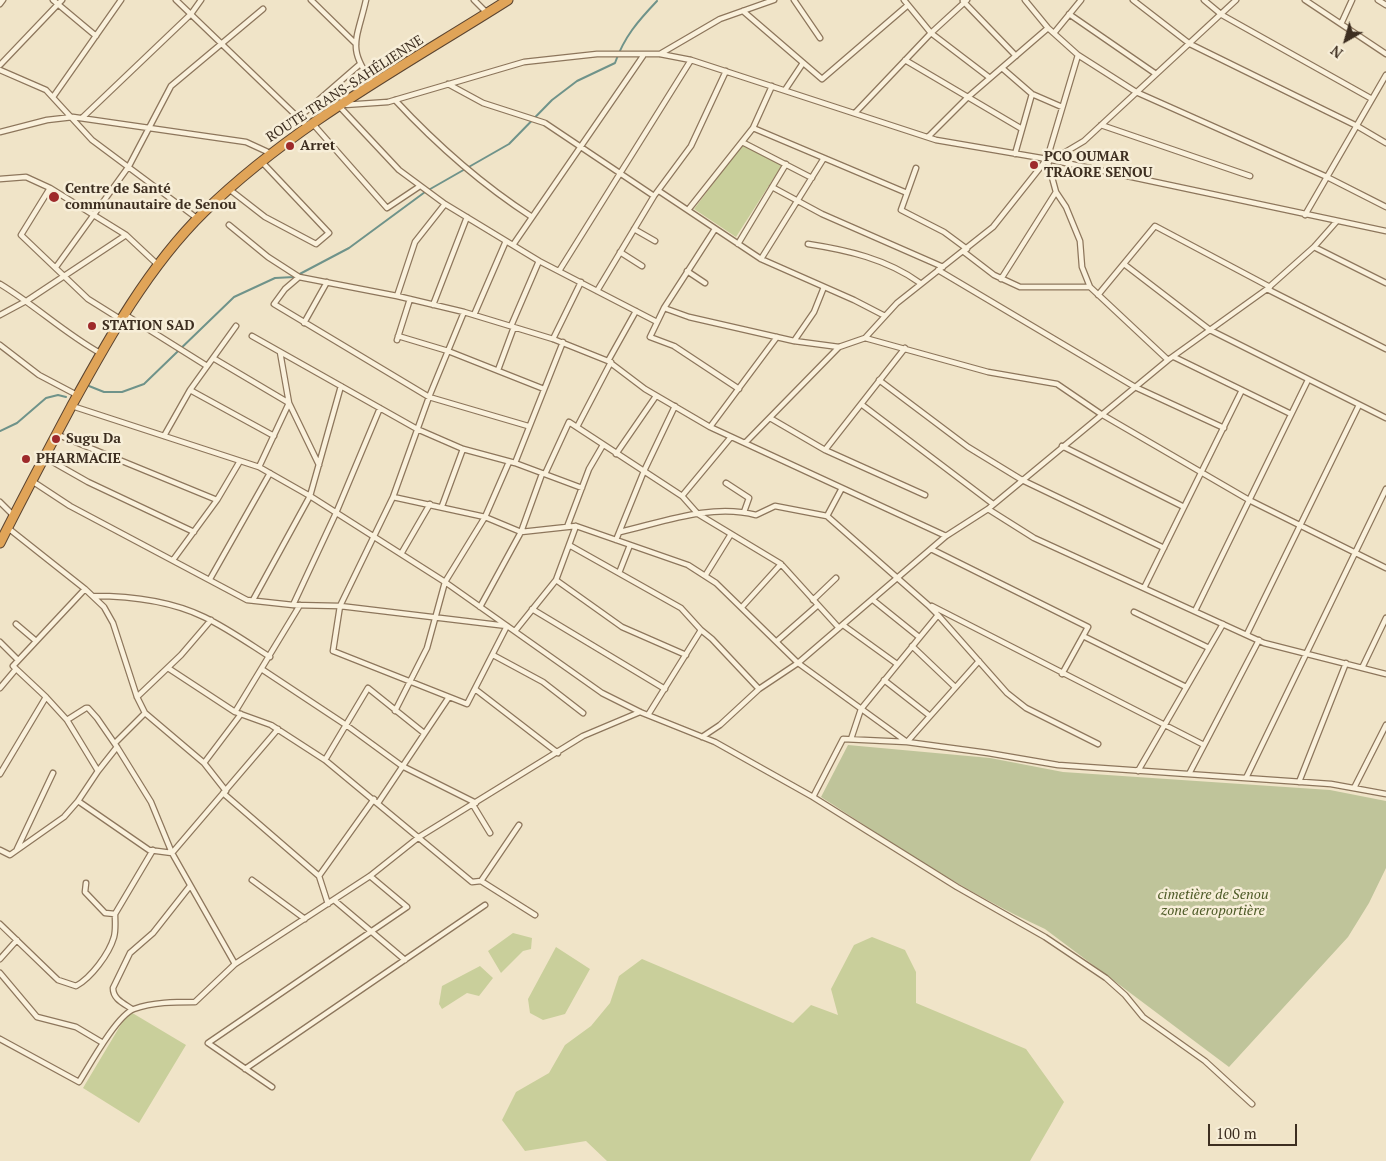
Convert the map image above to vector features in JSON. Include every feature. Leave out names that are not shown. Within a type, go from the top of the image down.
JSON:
[{"type":"highway","name":"ROUTE TRANS-SAHÉLIENNE","points":[[0,543],[56,434],[122,316],[159,266],[198,219],[270,153],[339,106],[508,0]]},
{"type":"street","points":[[0,4],[3,0]]},
{"type":"street","points":[[52,0],[96,36]]},
{"type":"street","points":[[0,65],[62,0]]},
{"type":"street","points":[[53,97],[120,0]]},
{"type":"street","points":[[176,0],[298,118],[310,126],[387,208],[420,186]]},
{"type":"street","points":[[82,118],[191,14],[201,0]]},
{"type":"street","points":[[311,0],[356,44]]},
{"type":"street","points":[[366,0],[356,44],[359,64],[374,84]]},
{"type":"street","points":[[474,0],[488,13]]},
{"type":"street","points":[[660,54],[720,19],[774,0]]},
{"type":"street","points":[[794,0],[820,38]]},
{"type":"street","points":[[904,0],[931,33],[990,78]]},
{"type":"street","points":[[1025,0],[1048,28],[1078,55],[1136,92],[1327,177],[1386,207]]},
{"type":"street","points":[[1054,33],[1081,0]]},
{"type":"street","points":[[1133,0],[1190,44],[1356,126],[1386,143]]},
{"type":"street","points":[[1204,0],[1222,15],[1372,99]]},
{"type":"street","points":[[664,308],[689,317],[794,341],[839,346],[865,338],[920,283],[966,250],[993,227],[1050,160],[1084,141],[1236,0]]},
{"type":"street","points":[[1305,0],[1386,54]]},
{"type":"street","points":[[1341,24],[1352,0]]},
{"type":"street","points":[[1378,0],[1386,5]]},
{"type":"street","points":[[855,114],[931,33],[965,1],[1016,56]]},
{"type":"street","points":[[743,11],[822,78],[908,5]]},
{"type":"street","points":[[56,268],[92,215],[129,166],[171,86],[263,9]]},
{"type":"street","points":[[1070,14],[1156,74]]},
{"type":"street","points":[[928,137],[968,97],[1048,28]]},
{"type":"street","points":[[339,106],[395,100],[524,62],[597,54],[643,56],[660,54],[691,60],[928,137],[1050,160],[1386,231]]},
{"type":"street","points":[[1078,55],[1062,108],[1050,160],[1056,192],[1066,207],[1080,241],[1082,267],[1090,287],[1168,360]]},
{"type":"street","points":[[513,245],[582,148],[643,56]]},
{"type":"street","points":[[559,271],[691,60]]},
{"type":"street","points":[[906,60],[1022,129]]},
{"type":"street","points":[[785,90],[803,63]]},
{"type":"street","points":[[298,118],[359,64]]},
{"type":"street","points":[[1002,68],[1032,94],[1062,108]]},
{"type":"street","points":[[0,70],[46,90],[73,117],[92,140],[198,219]]},
{"type":"street","points":[[597,291],[654,196],[691,146],[726,71]]},
{"type":"street","points":[[1305,215],[1386,75]]},
{"type":"street","points":[[448,84],[483,103],[545,123],[654,196]]},
{"type":"street","points":[[688,210],[753,128],[772,86]]},
{"type":"street","points":[[1015,154],[1032,94]]},
{"type":"street","points":[[395,100],[426,134],[502,198],[532,217]]},
{"type":"street","points":[[339,106],[399,170],[445,204],[539,261],[658,322]]},
{"type":"street","points":[[0,132],[47,120],[73,117],[246,142],[270,153]]},
{"type":"street","points":[[1101,125],[1250,176]]},
{"type":"street","points":[[753,128],[907,193]]},
{"type":"street","points":[[742,142],[812,178]]},
{"type":"street","points":[[761,259],[824,158]]},
{"type":"street","points":[[229,190],[265,217],[316,244],[329,233],[261,161]]},
{"type":"street","points":[[738,244],[786,164]]},
{"type":"street","points":[[916,168],[901,210],[944,232],[1001,279],[1020,287],[1090,287]]},
{"type":"street","points":[[0,179],[26,177],[50,188],[126,235],[159,266]]},
{"type":"street","points":[[772,187],[822,214],[941,268],[1136,387],[1224,428]]},
{"type":"street","points":[[50,188],[21,235],[88,299],[122,316],[207,366]]},
{"type":"street","points":[[659,190],[761,259],[885,316]]},
{"type":"street","points":[[1001,279],[1056,192]]},
{"type":"street","points":[[397,296],[415,242],[445,204]]},
{"type":"street","points":[[433,305],[467,217]]},
{"type":"street","points":[[702,737],[720,725],[759,689],[798,663],[946,536],[988,509],[1168,360],[1268,288],[1314,247],[1337,221]]},
{"type":"street","points":[[230,225],[268,257],[299,277],[397,296],[464,312],[563,342],[609,361],[656,396],[730,437],[946,536]]},
{"type":"street","points":[[1098,295],[1155,226],[1268,288],[1386,349]]},
{"type":"street","points":[[634,229],[655,241]]},
{"type":"street","points":[[715,229],[664,308],[650,338],[674,346],[739,389]]},
{"type":"street","points":[[0,315],[28,300],[126,235]]},
{"type":"street","points":[[474,315],[506,241]]},
{"type":"street","points":[[808,244],[840,249],[873,259],[905,272],[920,283]]},
{"type":"street","points":[[1314,247],[1386,283]]},
{"type":"street","points":[[620,252],[642,266]]},
{"type":"street","points":[[498,370],[539,261]]},
{"type":"street","points":[[1124,264],[1210,330],[1386,418]]},
{"type":"street","points":[[687,271],[706,283]]},
{"type":"street","points":[[299,277],[285,289],[274,304],[429,397],[528,426]]},
{"type":"street","points":[[304,323],[327,282]]},
{"type":"street","points":[[554,339],[581,282]]},
{"type":"street","points":[[0,284],[28,300],[76,339],[100,353]]},
{"type":"street","points":[[794,341],[814,312],[824,287]]},
{"type":"street","points":[[410,299],[398,338],[448,351],[544,389]]},
{"type":"street","points":[[577,428],[609,361],[636,311]]},
{"type":"street","points":[[464,312],[429,397],[393,497],[340,606],[333,651],[468,704],[508,626]]},
{"type":"street","points":[[164,436],[190,390],[236,326]]},
{"type":"street","points":[[252,336],[417,429],[463,449],[515,463],[582,488]]},
{"type":"street","points":[[710,426],[778,336]]},
{"type":"street","points":[[865,338],[988,372],[1057,384],[1102,414],[1249,500],[1386,568]]},
{"type":"street","points":[[515,463],[528,426],[563,342]]},
{"type":"street","points":[[0,345],[39,374],[78,395]]},
{"type":"street","points":[[745,444],[839,346]]},
{"type":"street","points":[[825,450],[904,348]]},
{"type":"street","points":[[280,352],[289,403],[319,464]]},
{"type":"street","points":[[1174,357],[1291,414]]},
{"type":"street","points":[[213,358],[289,403]]},
{"type":"street","points":[[879,380],[968,447],[1022,480],[1164,548]]},
{"type":"street","points":[[1194,610],[1308,380]]},
{"type":"street","points":[[253,600],[310,496],[341,386]]},
{"type":"street","points":[[190,390],[274,436]]},
{"type":"street","points":[[1144,588],[1242,390]]},
{"type":"street","points":[[616,454],[656,396]]},
{"type":"street","points":[[259,467],[289,403]]},
{"type":"street","points":[[861,404],[994,504]]},
{"type":"street","points":[[1247,634],[1359,405]]},
{"type":"street","points":[[72,406],[259,467],[310,496],[373,538],[445,582],[602,693],[648,716],[702,737],[813,797],[957,886],[1045,937],[1095,970],[1125,996],[1143,1017],[1205,1061],[1252,1104]]},
{"type":"street","points":[[616,540],[644,471],[675,406]]},
{"type":"street","points":[[293,605],[336,513],[380,408]]},
{"type":"street","points":[[770,418],[825,450],[925,495]]},
{"type":"street","points":[[480,607],[521,532],[544,474],[569,422],[682,496],[698,514],[781,564],[813,600],[841,626],[897,664]]},
{"type":"street","points":[[56,434],[217,500]]},
{"type":"street","points":[[682,496],[730,437]]},
{"type":"street","points":[[567,527],[588,469],[603,445]]},
{"type":"street","points":[[1062,446],[1184,507]]},
{"type":"street","points":[[442,506],[463,449]]},
{"type":"street","points":[[44,457],[88,482],[194,532]]},
{"type":"street","points":[[174,560],[217,500],[240,460]]},
{"type":"street","points":[[396,711],[427,648],[445,582],[485,517],[509,462]]},
{"type":"street","points":[[210,579],[270,473]]},
{"type":"street","points":[[32,481],[70,506],[247,600],[293,605],[340,606],[508,626]]},
{"type":"street","points":[[726,483],[749,498],[744,512]]},
{"type":"street","points":[[827,516],[842,488]]},
{"type":"street","points":[[1246,778],[1386,489]]},
{"type":"street","points":[[393,497],[442,506],[485,517],[521,532],[576,526],[688,565],[705,576],[742,607],[798,663],[907,742]]},
{"type":"street","points":[[0,502],[14,516]]},
{"type":"street","points":[[400,554],[430,504]]},
{"type":"street","points":[[620,532],[698,514],[738,510],[756,515],[775,506],[827,516],[928,604],[1007,693],[1026,708],[1098,744]]},
{"type":"street","points":[[988,509],[1034,538],[1260,640],[1386,674]]},
{"type":"street","points":[[515,631],[556,580],[576,526]]},
{"type":"street","points":[[8,528],[85,588],[104,607],[112,623],[137,697],[145,713],[204,762],[225,792],[319,876],[328,904]]},
{"type":"street","points":[[705,576],[731,534]]},
{"type":"street","points":[[569,545],[681,608],[759,689]]},
{"type":"street","points":[[619,573],[630,545]]},
{"type":"street","points":[[931,549],[1088,627],[1062,674]]},
{"type":"street","points":[[742,607],[781,564]]},
{"type":"street","points":[[813,600],[836,578]]},
{"type":"street","points":[[556,580],[622,627],[686,655]]},
{"type":"street","points":[[85,588],[13,666],[67,720],[98,771]]},
{"type":"street","points":[[93,596],[118,596],[168,605],[211,620],[270,658]]},
{"type":"street","points":[[873,600],[919,637]]},
{"type":"street","points":[[928,604],[1204,745]]},
{"type":"street","points":[[235,712],[263,670],[300,605]]},
{"type":"street","points":[[777,641],[818,605]]},
{"type":"street","points":[[532,610],[664,689]]},
{"type":"street","points":[[1134,612],[1209,648]]},
{"type":"street","points":[[851,739],[861,709],[938,614]]},
{"type":"street","points":[[1362,668],[1386,618]]},
{"type":"street","points":[[137,697],[168,668],[211,620]]},
{"type":"street","points":[[16,624],[36,641]]},
{"type":"street","points":[[1138,771],[1223,624]]},
{"type":"street","points":[[648,716],[701,630]]},
{"type":"street","points":[[1083,636],[1186,687]]},
{"type":"street","points":[[1189,774],[1260,640]]},
{"type":"street","points":[[0,642],[18,660]]},
{"type":"street","points":[[912,646],[955,687]]},
{"type":"street","points":[[493,655],[543,682],[583,713]]},
{"type":"street","points":[[907,742],[979,661]]},
{"type":"street","points":[[1299,782],[1346,664]]},
{"type":"street","points":[[168,668],[235,712],[278,730],[325,760],[472,882],[481,881],[535,915]]},
{"type":"street","points":[[0,688],[16,669]]},
{"type":"street","points":[[263,670],[346,725],[402,766],[475,804],[490,833]]},
{"type":"street","points":[[884,680],[930,716]]},
{"type":"street","points":[[325,760],[368,688],[424,733]]},
{"type":"street","points":[[476,689],[558,752]]},
{"type":"street","points":[[0,774],[46,697]]},
{"type":"street","points":[[378,803],[449,697]]},
{"type":"street","points":[[67,720],[88,708],[116,745],[151,802],[172,852],[235,964]]},
{"type":"street","points":[[0,1039],[79,1082],[103,1042],[132,1009],[168,1002],[194,1002],[235,964],[370,876],[419,837],[583,736],[640,712]]},
{"type":"street","points":[[0,850],[10,855],[64,817],[78,801],[116,745],[145,713]]},
{"type":"street","points":[[204,762],[241,714]]},
{"type":"street","points":[[1354,788],[1386,725]]},
{"type":"street","points":[[172,852],[278,730]]},
{"type":"street","points":[[813,797],[843,739],[907,742],[1058,765],[1299,782],[1354,788],[1386,794]]},
{"type":"street","points":[[0,760],[6,765]]},
{"type":"street","points":[[16,851],[53,773]]},
{"type":"street","points":[[319,876],[374,799]]},
{"type":"street","points":[[78,801],[149,850],[172,852]]},
{"type":"street","points":[[481,881],[519,825]]},
{"type":"street","points":[[0,924],[58,980],[76,986],[83,982],[106,953],[114,939],[116,928],[115,914],[153,850]]},
{"type":"street","points":[[272,1087],[208,1043],[407,907],[370,876]]},
{"type":"street","points":[[252,880],[305,919]]},
{"type":"street","points":[[86,883],[85,892],[105,913],[115,914]]},
{"type":"street","points":[[132,1009],[117,999],[113,994],[113,988],[130,952],[153,934],[190,886]]},
{"type":"street","points":[[334,900],[405,960]]},
{"type":"street","points":[[245,1069],[485,905]]},
{"type":"street","points":[[0,959],[17,940]]},
{"type":"street","points":[[0,973],[37,1017],[76,1027],[103,1042]]},
{"type":"green space","points":[[743,144],[782,165],[736,237],[694,209]]},
{"type":"green space","name":"cimetière de Senou zone aeroportière","points":[[848,745],[990,758],[1063,772],[1330,790],[1386,801],[1386,868],[1369,903],[1348,937],[1229,1067],[1045,929],[959,884],[821,797]]},
{"type":"green space","points":[[513,933],[532,938],[531,949],[523,951],[501,973],[488,951]]},
{"type":"green space","points":[[872,937],[905,950],[916,972],[916,1003],[1026,1049],[1064,1102],[1030,1161],[607,1161],[586,1141],[525,1151],[502,1120],[516,1092],[549,1073],[565,1045],[591,1026],[610,1003],[619,976],[642,959],[793,1023],[811,1005],[838,1015],[831,989],[854,945]]},
{"type":"green space","points":[[556,947],[590,969],[565,1014],[543,1020],[530,1013],[528,999]]},
{"type":"green space","points":[[480,966],[493,978],[479,996],[467,993],[442,1009],[439,1004],[442,986]]},
{"type":"green space","points":[[129,1011],[186,1045],[139,1123],[83,1088]]},
{"type":"waterway","points":[[89,386],[104,392],[122,392],[144,384],[234,297],[275,278],[294,277],[349,248],[425,192],[509,144],[552,100],[577,81],[615,63],[632,30],[657,1]]},
{"type":"waterway","points":[[0,431],[17,423],[46,398],[58,395],[66,397]]},
{"type":"place","name":"Arret","points":[[290,146]]},
{"type":"place","name":"PCO OUMAR TRAORE SENOU","points":[[1034,165]]},
{"type":"place","name":"Centre de Santé communautaire de Senou","points":[[54,197]]},
{"type":"place","name":"STATION SAD","points":[[92,326]]},
{"type":"place","name":"Sugu Da","points":[[56,439]]},
{"type":"place","name":"PHARMACIE","points":[[26,459]]}]
